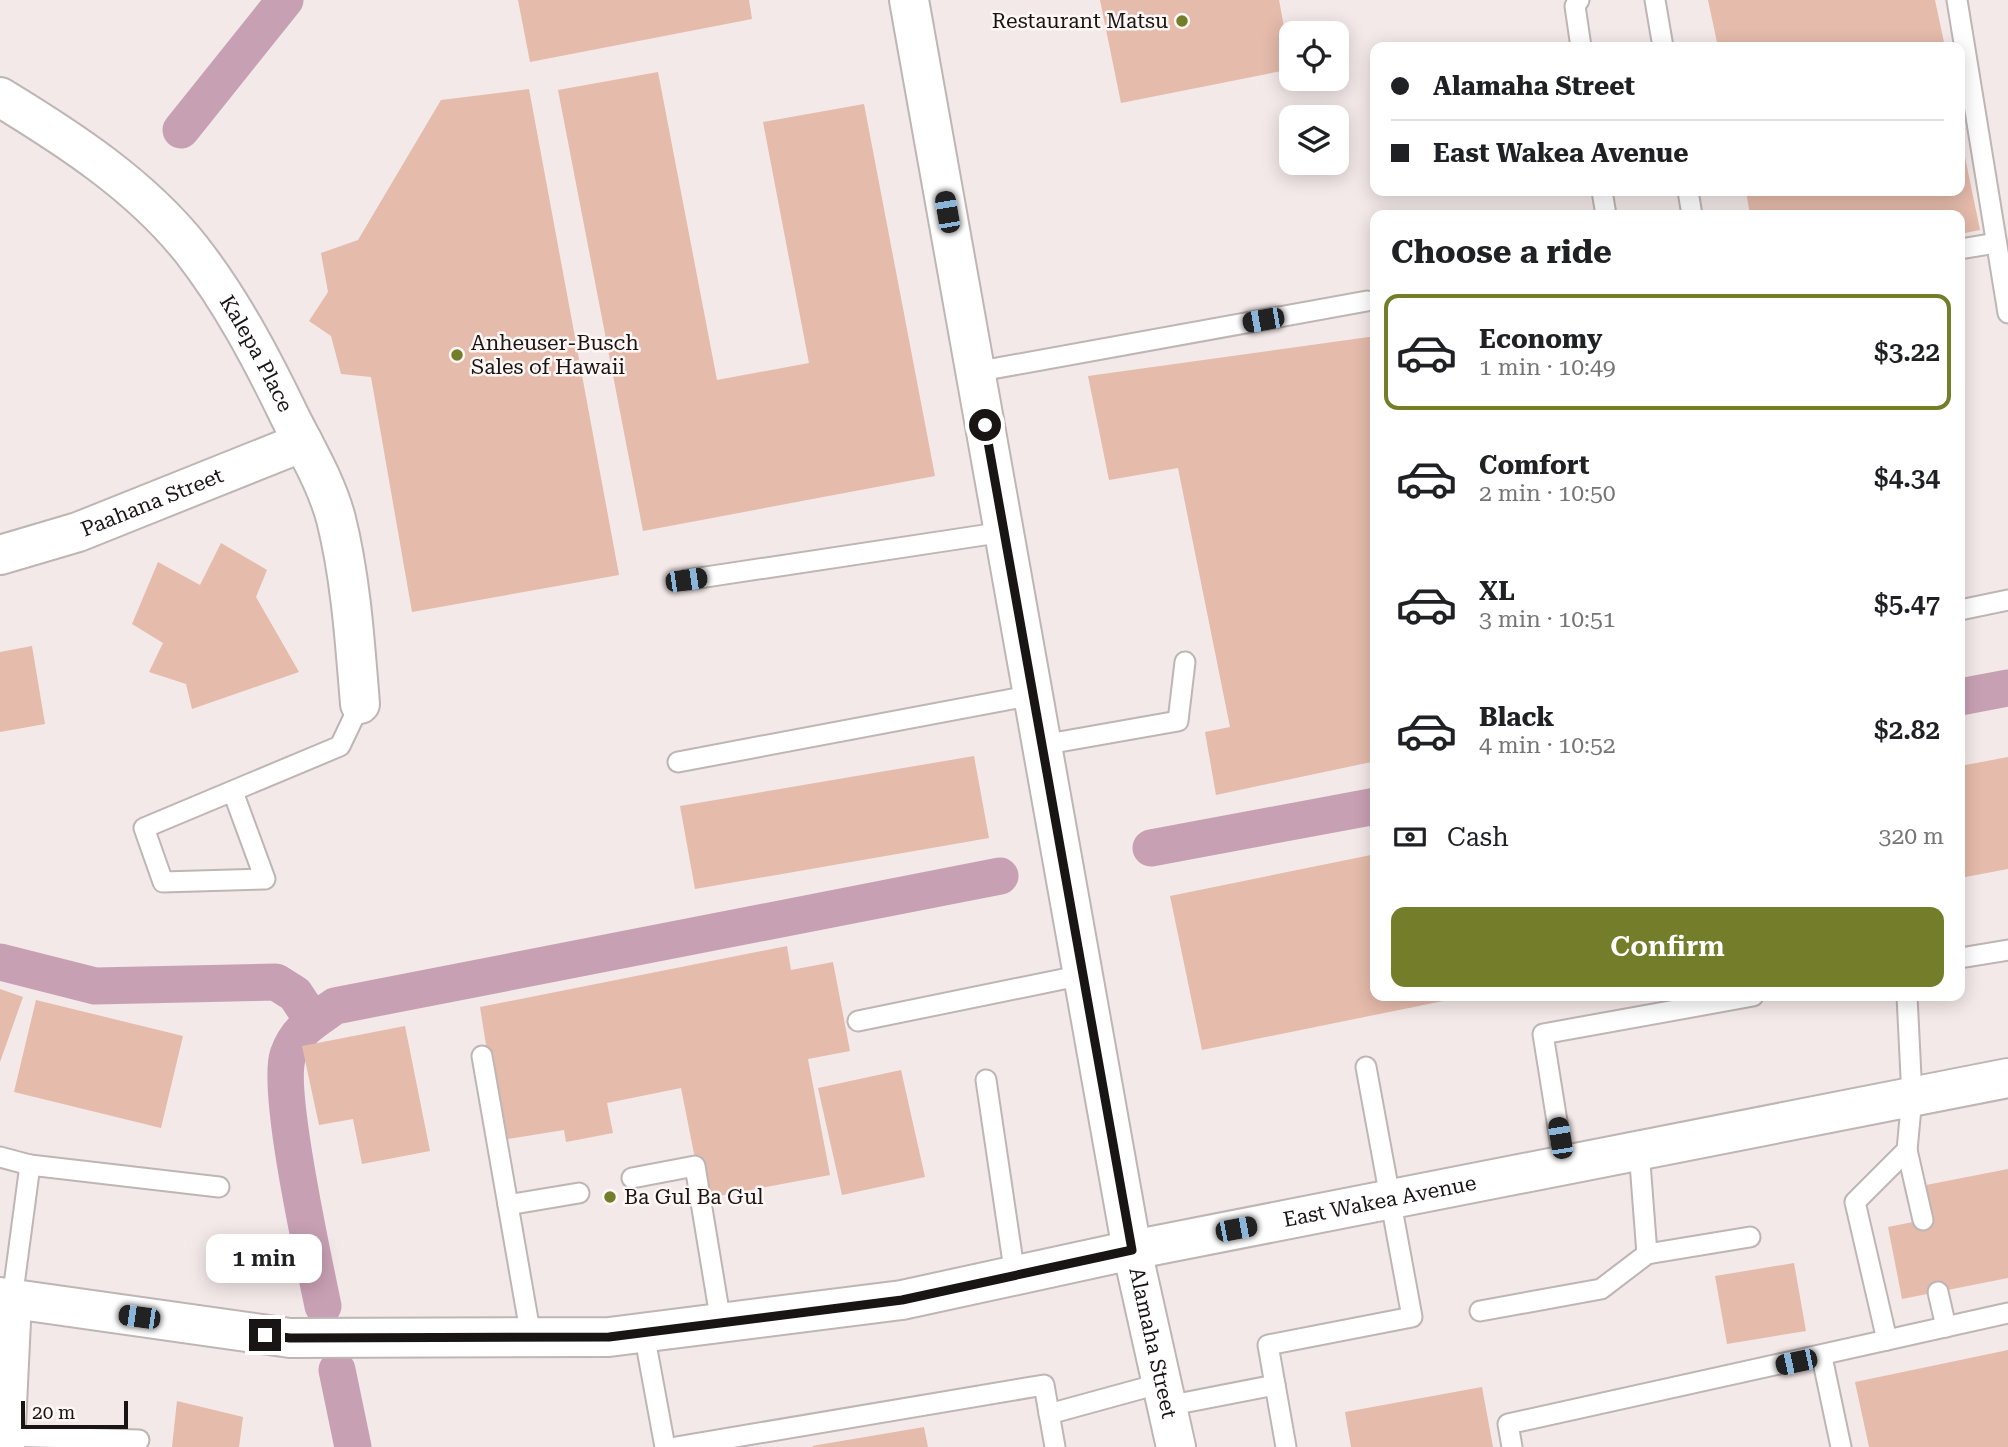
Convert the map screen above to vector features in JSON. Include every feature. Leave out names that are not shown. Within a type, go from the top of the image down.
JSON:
[{"type":"street","name":"Alamaha Street","points":[[909,0],[1132,1250],[1176,1447]]},
{"type":"street","name":"Kalepa Place","points":[[0,97],[99,161],[145,201],[189,246],[229,303],[262,360],[320,474],[336,520],[354,629],[360,704]]},
{"type":"street","name":"Paahana Street","points":[[0,555],[78,532],[303,442]]},
{"type":"street","name":"East Wakea Avenue","points":[[6,1298],[290,1338],[609,1337],[902,1300],[1132,1250],[2008,1077]]},
{"type":"street","points":[[5,1442],[6,1298]]},
{"type":"lane","points":[[1579,0],[1575,6],[1580,42]]},
{"type":"lane","points":[[1655,0],[1662,42]]},
{"type":"lane","points":[[1957,0],[1964,42]]},
{"type":"lane","points":[[1965,50],[2008,313]]},
{"type":"lane","points":[[1965,248],[1996,243]]},
{"type":"lane","points":[[975,372],[1367,301]]},
{"type":"lane","points":[[686,580],[1004,532]]},
{"type":"lane","points":[[1965,609],[2008,600]]},
{"type":"lane","points":[[1042,745],[1178,721],[1185,662]]},
{"type":"lane","points":[[678,762],[1033,695]]},
{"type":"lane","points":[[233,792],[265,879],[163,882],[144,828],[340,746],[360,704]]},
{"type":"lane","points":[[1965,957],[2008,950]]},
{"type":"lane","points":[[858,1021],[1083,975]]},
{"type":"lane","points":[[1564,1165],[1543,1034],[1725,1001]]},
{"type":"lane","points":[[1907,1001],[1912,1097],[1907,1150],[1923,1220]]},
{"type":"lane","points":[[482,1056],[531,1337]]},
{"type":"lane","points":[[1286,1447],[1268,1345],[1412,1317],[1366,1067]]},
{"type":"lane","points":[[986,1080],[1015,1276]]},
{"type":"lane","points":[[1639,1150],[1647,1254]]},
{"type":"lane","points":[[1887,1340],[1855,1202],[1907,1150]]},
{"type":"lane","points":[[0,1157],[30,1165],[219,1187]]},
{"type":"lane","points":[[6,1298],[30,1165]]},
{"type":"lane","points":[[632,1178],[695,1166],[721,1323]]},
{"type":"lane","points":[[508,1205],[579,1193]]},
{"type":"lane","points":[[1480,1311],[1601,1289],[1647,1254],[1750,1237]]},
{"type":"lane","points":[[1938,1292],[1946,1327]]},
{"type":"lane","points":[[1512,1447],[1508,1424],[1822,1357],[2008,1313]]},
{"type":"lane","points":[[644,1333],[665,1447]]},
{"type":"lane","points":[[1822,1357],[1841,1447]]},
{"type":"lane","points":[[676,1447],[1044,1385],[1055,1447]]},
{"type":"lane","points":[[1049,1414],[1164,1394],[1275,1385]]},
{"type":"lane","points":[[5,1442],[139,1440]]},
{"type":"building","points":[[518,0],[749,0],[752,19],[530,62]]},
{"type":"building","points":[[1100,0],[1279,0],[1283,21],[1279,21],[1279,72],[1121,103]]},
{"type":"building","points":[[1708,0],[1935,0],[1944,42],[1717,42]]},
{"type":"building","points":[[658,72],[717,380],[809,363],[763,122],[864,104],[935,476],[643,531],[558,90]]},
{"type":"building","name":"Anheuser-Busch Sales of Hawaii","points":[[529,89],[619,575],[412,612],[371,377],[341,374],[331,336],[309,321],[328,292],[321,253],[358,240],[441,100]]},
{"type":"building","points":[[1965,157],[1980,230],[1965,233],[1965,210],[1749,210],[1747,196],[1965,196]]},
{"type":"building","points":[[1370,337],[1370,762],[1216,795],[1205,732],[1230,727],[1178,468],[1109,480],[1088,376]]},
{"type":"building","points":[[221,543],[267,570],[256,597],[299,672],[192,709],[186,684],[149,672],[163,643],[132,624],[158,562],[200,585]]},
{"type":"building","points":[[32,646],[45,724],[0,732],[0,652]]},
{"type":"building","points":[[974,756],[989,838],[695,889],[680,806]]},
{"type":"building","points":[[2008,757],[2008,869],[1965,877],[1965,765]]},
{"type":"building","points":[[1370,855],[1370,1001],[1443,1001],[1202,1050],[1170,896]]},
{"type":"building","points":[[787,946],[791,970],[833,962],[850,1051],[808,1059],[830,1175],[703,1199],[681,1088],[607,1103],[613,1133],[566,1142],[564,1130],[501,1140],[480,1007]]},
{"type":"building","points":[[0,989],[23,997],[0,1062]]},
{"type":"building","points":[[36,1000],[183,1036],[161,1128],[14,1092]]},
{"type":"building","points":[[405,1026],[430,1151],[362,1164],[353,1119],[319,1125],[302,1046]]},
{"type":"building","points":[[901,1070],[925,1177],[842,1195],[818,1088]]},
{"type":"building","points":[[2008,1169],[2008,1278],[1902,1299],[1888,1227],[1933,1218],[1926,1185]]},
{"type":"building","points":[[1794,1263],[1806,1331],[1727,1344],[1715,1276]]},
{"type":"building","points":[[2008,1350],[2008,1447],[1869,1447],[1855,1382]]},
{"type":"building","points":[[1482,1387],[1493,1447],[1351,1447],[1345,1412]]},
{"type":"building","points":[[177,1401],[243,1417],[239,1447],[172,1447]]},
{"type":"building","points":[[924,1427],[928,1447],[812,1446]]},
{"type":"waterway","points":[[181,130],[285,0]]},
{"type":"waterway","points":[[1965,696],[2008,688]]},
{"type":"waterway","points":[[1151,848],[1370,807]]},
{"type":"waterway","points":[[323,1306],[291,1138],[286,1074],[288,1055],[296,1039],[335,1006],[1000,876]]},
{"type":"waterway","points":[[0,962],[95,986],[276,982],[295,994],[313,1021]]},
{"type":"waterway","points":[[337,1370],[353,1447]]},
{"type":"place","name":"Restaurant Matsu","points":[[1182,21]]},
{"type":"place","name":"Anheuser-Busch Sales of Hawaii","points":[[457,355]]},
{"type":"place","name":"Ba Gul Ba Gul","points":[[610,1197]]},
{"type":"route","points":[[265,1335],[290,1338],[609,1337],[902,1300],[1132,1250],[985,425]]}]
